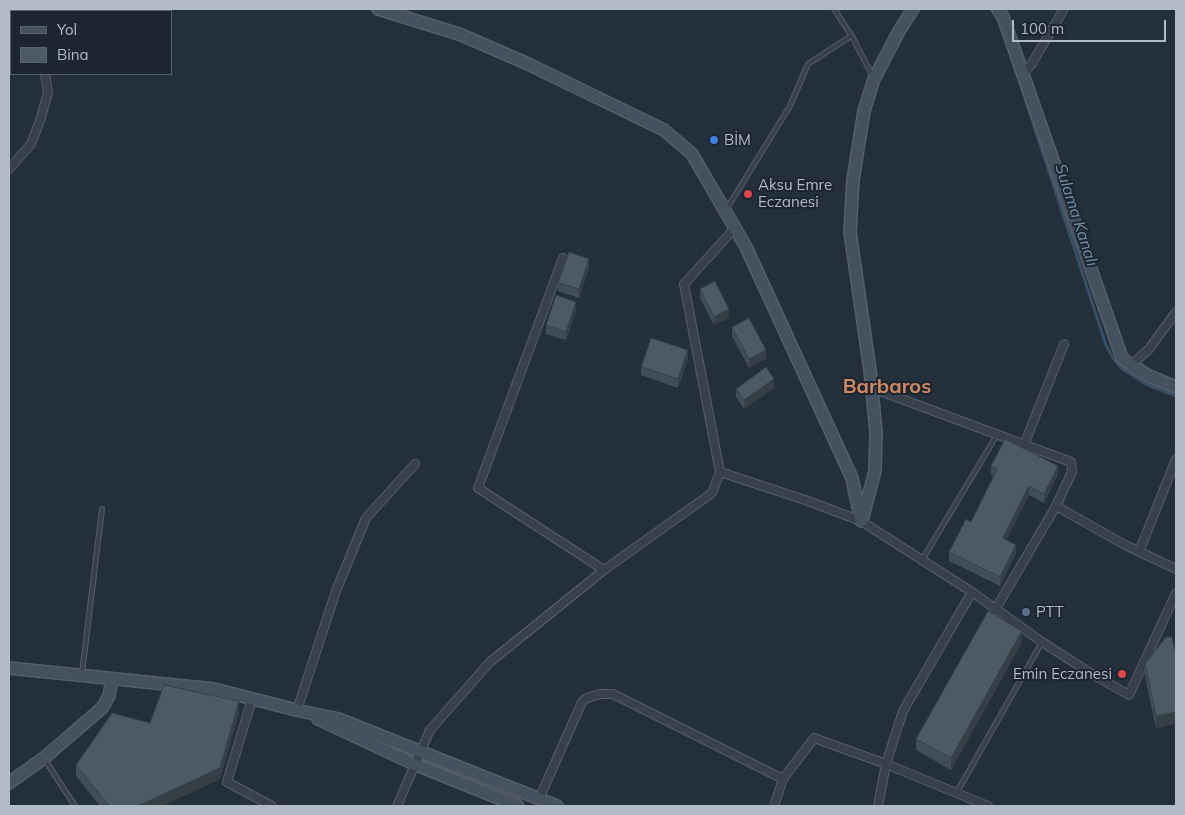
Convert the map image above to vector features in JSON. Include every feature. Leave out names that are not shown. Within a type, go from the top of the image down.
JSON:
[{"type":"street","points":[[378,9],[459,34],[526,63],[664,130],[692,154],[746,247],[852,478],[861,521]]},
{"type":"street","points":[[861,521],[875,471],[876,432],[872,388],[850,232],[853,180],[862,119],[874,79],[899,31],[913,9]]},
{"type":"street","points":[[998,9],[1003,17],[1024,74],[1122,358],[1131,366],[1176,388]]},
{"type":"street","points":[[1024,74],[1064,9]]},
{"type":"street","points":[[9,169],[31,144],[48,92],[45,75]]},
{"type":"street","points":[[397,806],[430,730],[490,662],[604,570],[712,493],[720,472],[684,284],[735,228]]},
{"type":"street","points":[[563,258],[478,488],[604,570]]},
{"type":"street","points":[[1131,366],[1149,349],[1176,312]]},
{"type":"street","points":[[1024,445],[1064,344]]},
{"type":"street","points":[[872,388],[1072,462],[1072,472],[1056,506],[995,610]]},
{"type":"street","points":[[1139,552],[1176,459]]},
{"type":"street","points":[[299,711],[336,591],[366,518],[415,464]]},
{"type":"street","points":[[720,472],[861,521],[972,592],[1042,642],[1129,695],[1176,593]]},
{"type":"street","points":[[1056,506],[1124,545],[1176,569]]},
{"type":"street","points":[[878,806],[886,764],[903,711],[972,592]]},
{"type":"street","points":[[9,668],[214,689],[299,711],[339,719],[557,806]]},
{"type":"street","points":[[9,783],[44,758],[102,708],[110,696],[112,679]]},
{"type":"street","points":[[539,799],[582,702],[594,695],[600,694],[613,694],[783,779]]},
{"type":"street","points":[[252,699],[227,782],[272,806]]},
{"type":"street","points":[[299,711],[414,764],[518,806]]},
{"type":"street","points":[[774,806],[783,779],[814,738],[886,764],[988,806]]},
{"type":"lane","points":[[834,9],[874,79]]},
{"type":"lane","points":[[725,212],[790,106],[808,64],[851,36]]},
{"type":"lane","points":[[922,560],[998,435]]},
{"type":"lane","points":[[82,676],[102,509]]},
{"type":"lane","points":[[956,794],[1042,642]]},
{"type":"lane","points":[[44,758],[75,806]]},
{"type":"building","points":[[569,252],[589,259],[579,289],[558,283]]},
{"type":"building","points":[[715,281],[729,309],[714,317],[700,289]]},
{"type":"building","points":[[556,295],[576,302],[566,332],[546,325]]},
{"type":"building","points":[[749,318],[766,350],[749,359],[732,327]]},
{"type":"building","points":[[651,338],[688,350],[678,379],[641,367]]},
{"type":"building","points":[[766,367],[774,379],[744,400],[736,389]]},
{"type":"building","points":[[1005,439],[1058,466],[1044,494],[1029,486],[1003,538],[1016,545],[1000,577],[949,552],[966,519],[971,522],[997,469],[991,466]]},
{"type":"building","points":[[988,611],[1022,631],[951,758],[916,739]]},
{"type":"building","points":[[1166,637],[1172,637],[1176,654],[1176,712],[1156,716],[1145,664]]},
{"type":"building","points":[[164,685],[239,701],[220,768],[138,806],[109,806],[76,765],[112,713],[150,723]]},
{"type":"waterway","name":"Sulama Kanalı","points":[[991,9],[1000,23]]},
{"type":"waterway","name":"Sulama Kanalı","points":[[1010,53],[1106,345],[1121,368],[1146,384],[1176,396]]},
{"type":"place","name":"BİM","points":[[714,140]]},
{"type":"place","name":"Aksu Emre Eczanesi","points":[[748,194]]},
{"type":"place","name":"PTT","points":[[1026,612]]},
{"type":"place","name":"Emin Eczanesi","points":[[1122,674]]},
{"type":"district","name":"Barbaros","points":[[887,387]]}]
